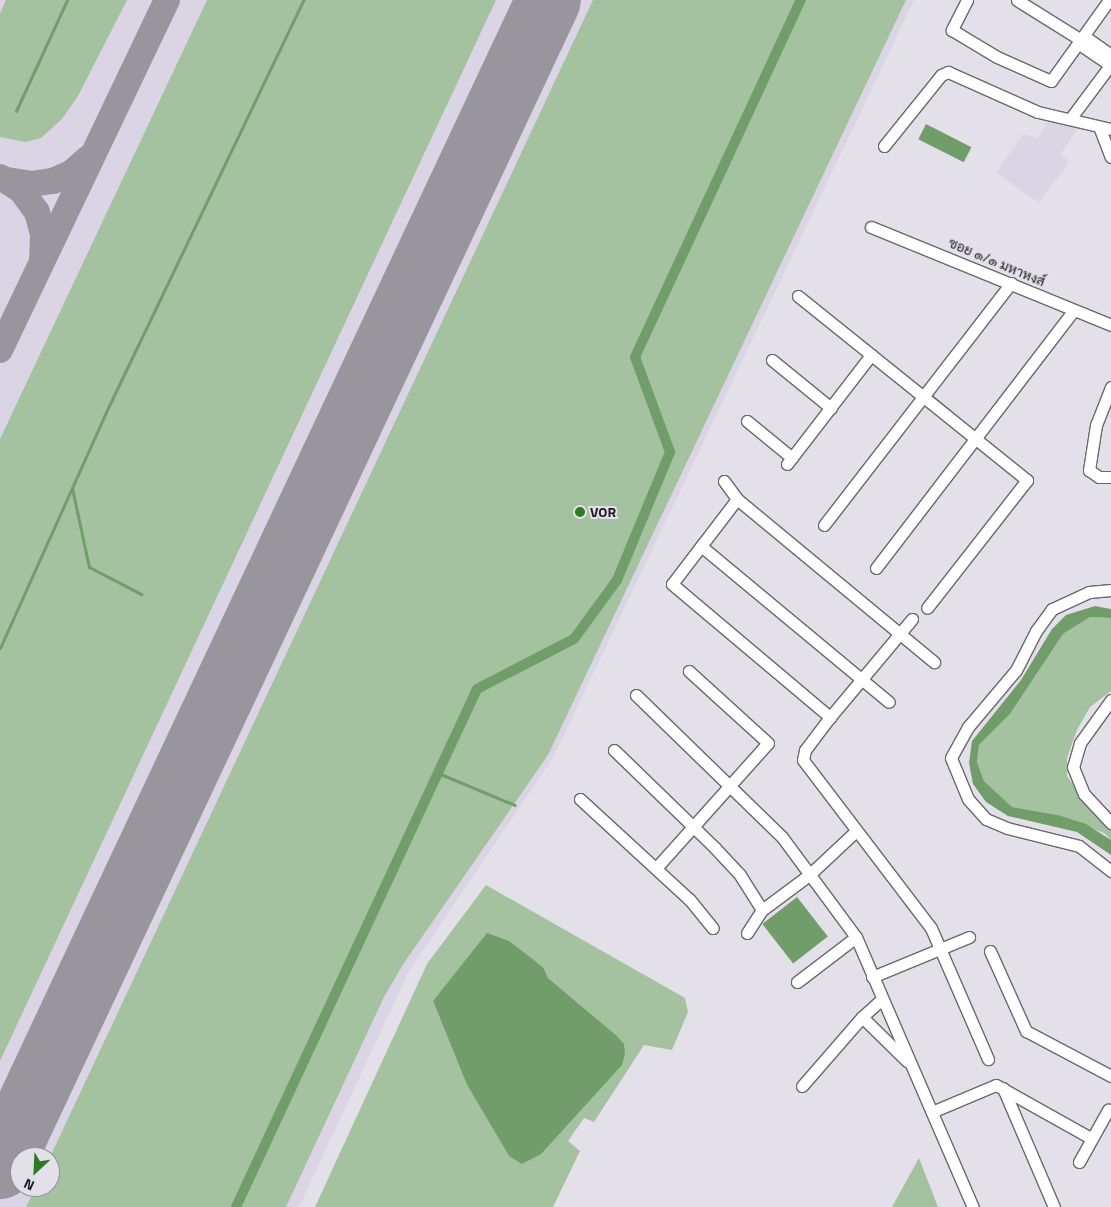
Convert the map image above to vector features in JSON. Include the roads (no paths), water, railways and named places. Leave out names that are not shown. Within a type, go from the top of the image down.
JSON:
[{"type":"street","points":[[967,0],[952,30],[997,58],[1051,82],[1109,0]]},
{"type":"street","points":[[1017,0],[1111,61],[1070,119]]},
{"type":"street","points":[[884,146],[937,80],[948,72],[1038,112],[1106,129],[1111,156]]},
{"type":"street","name":"ซอย ๑/๑ มหาหงส์","points":[[871,227],[1111,325]]},
{"type":"street","points":[[824,525],[1011,284]]},
{"type":"street","points":[[798,296],[1028,480],[927,608]]},
{"type":"street","points":[[876,568],[1073,311]]},
{"type":"street","points":[[748,421],[789,461],[872,355]]},
{"type":"street","points":[[772,360],[830,408]]},
{"type":"street","points":[[1111,387],[1096,425],[1089,470],[1099,477],[1111,477]]},
{"type":"street","points":[[724,481],[737,498],[934,662]]},
{"type":"street","points":[[737,498],[672,584],[830,717]]},
{"type":"street","points":[[702,546],[889,702]]},
{"type":"street","points":[[1111,590],[1089,592],[1052,609],[1036,631],[1016,670],[968,727],[951,758],[968,799],[986,819],[1007,828],[1079,846],[1111,871]]},
{"type":"street","points":[[912,619],[830,717],[805,750],[803,760],[931,928],[988,1059]]},
{"type":"street","points":[[656,867],[732,786],[768,743],[689,670]]},
{"type":"street","points":[[636,695],[732,786],[782,838],[856,937],[881,1000],[934,1111],[973,1207]]},
{"type":"street","points":[[1111,700],[1080,743],[1074,767],[1084,794],[1111,823]]},
{"type":"street","points":[[614,750],[694,827],[740,876],[762,910]]},
{"type":"street","points":[[580,799],[656,867],[713,928]]},
{"type":"street","points":[[747,933],[762,910],[809,875],[856,831]]},
{"type":"street","points":[[797,982],[856,937]]},
{"type":"street","points":[[872,977],[969,937]]},
{"type":"street","points":[[990,951],[1026,1031],[1111,1076]]},
{"type":"street","points":[[802,1086],[862,1017],[881,1000]]},
{"type":"street","points":[[862,1017],[912,1066]]},
{"type":"street","points":[[934,1111],[996,1085],[1091,1138]]},
{"type":"street","points":[[1003,1088],[1054,1207]]},
{"type":"street","points":[[1079,1162],[1108,1110]]},
{"type":"waterway","points":[[16,111],[67,0]]},
{"type":"waterway","points":[[0,648],[106,412],[303,0]]},
{"type":"waterway","points":[[236,1207],[477,689],[574,639],[617,580],[670,452],[635,357],[801,0]]},
{"type":"waterway","points":[[930,395],[950,411]]},
{"type":"waterway","points":[[72,488],[89,567],[141,594]]},
{"type":"waterway","points":[[438,773],[515,805]]},
{"type":"place","name":"VOR","points":[[580,512]]}]
